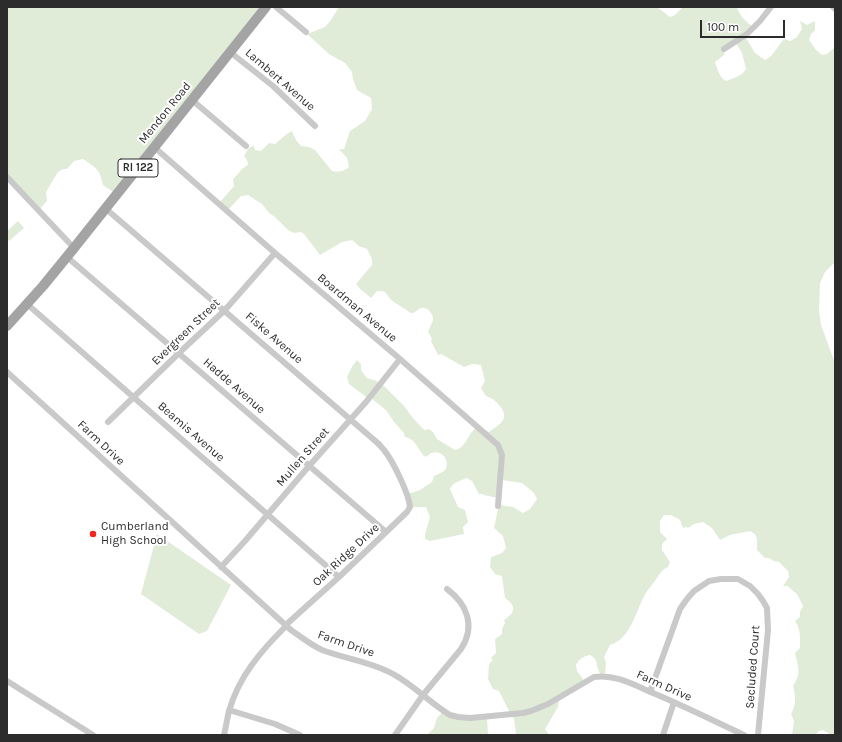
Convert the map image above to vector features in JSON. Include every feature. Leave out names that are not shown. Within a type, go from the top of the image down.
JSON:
[{"type":"main road","name":"Mendon Road","points":[[7,326],[74,248],[266,7]]},
{"type":"street","points":[[276,7],[306,32]]},
{"type":"street","points":[[724,49],[747,34],[771,7]]},
{"type":"street","name":"Lambert Avenue","points":[[230,52],[273,86],[315,126]]},
{"type":"street","points":[[192,100],[246,146]]},
{"type":"street","name":"Boardman Avenue","points":[[154,147],[498,445],[502,455],[498,506]]},
{"type":"street","points":[[7,177],[74,248]]},
{"type":"street","name":"Fiske Avenue","points":[[106,208],[350,420],[373,438],[384,449],[394,466],[409,499]]},
{"type":"street","name":"Evergreen Street","points":[[108,422],[225,310],[275,253]]},
{"type":"street","name":"Hadde Avenue","points":[[67,256],[386,532]]},
{"type":"street","name":"Beamis Avenue","points":[[27,304],[268,514],[339,578]]},
{"type":"street","name":"Mullen Street","points":[[221,567],[366,402],[400,359]]},
{"type":"street","name":"Farm Drive","points":[[7,372],[221,567],[304,640],[322,650],[373,665],[387,671],[398,677],[450,715],[470,718],[531,711],[548,704],[594,677],[602,676],[617,678],[628,682],[744,735]]},
{"type":"street","name":"Oak Ridge Drive","points":[[224,735],[229,710],[242,680],[262,650],[287,624],[339,578],[406,512],[410,507],[409,499]]},
{"type":"street","name":"Secluded Court","points":[[650,692],[680,609],[687,599],[694,591],[709,581],[738,579],[750,586],[758,594],[766,608],[768,630],[758,735]]},
{"type":"street","points":[[395,735],[423,695],[465,644],[469,625],[468,618],[459,600],[447,589]]},
{"type":"street","points":[[7,681],[93,735]]},
{"type":"street","points":[[663,735],[674,702]]},
{"type":"street","points":[[229,710],[275,724],[300,735]]},
{"type":"green space","points":[[7,7],[267,7],[116,194],[103,185],[97,169],[83,159],[74,161],[67,169],[63,169],[58,172],[46,192],[47,201],[40,209],[7,173]]},
{"type":"green space","points":[[339,7],[657,7],[670,17],[675,15],[683,7],[737,7],[741,16],[754,28],[745,36],[755,53],[765,60],[771,56],[784,39],[790,41],[796,38],[802,29],[800,21],[807,25],[815,21],[815,30],[811,34],[809,40],[816,50],[822,55],[827,54],[835,47],[835,262],[825,272],[820,283],[819,311],[821,325],[835,363],[835,735],[831,735],[823,730],[819,731],[815,735],[792,735],[794,721],[791,714],[794,708],[795,700],[793,686],[798,677],[798,666],[795,653],[800,648],[799,630],[795,621],[800,617],[800,612],[803,606],[797,594],[788,586],[783,586],[789,577],[788,571],[779,562],[765,558],[757,550],[757,539],[755,534],[750,531],[730,535],[720,540],[712,528],[703,522],[694,524],[688,528],[683,528],[680,520],[671,515],[664,515],[660,521],[660,532],[667,539],[662,544],[662,550],[670,562],[668,567],[660,573],[642,600],[628,630],[617,641],[610,645],[604,657],[606,662],[605,676],[601,676],[596,660],[593,657],[590,655],[585,656],[578,661],[576,665],[577,671],[585,682],[559,699],[558,707],[545,729],[549,735],[515,735],[514,719],[499,691],[493,689],[488,679],[489,664],[493,660],[491,658],[496,653],[495,639],[502,634],[502,629],[505,623],[504,620],[510,615],[513,609],[509,601],[505,598],[502,576],[495,574],[490,567],[491,557],[502,553],[506,548],[503,536],[494,528],[499,505],[513,507],[523,513],[530,509],[537,499],[534,493],[522,483],[502,480],[498,498],[479,494],[472,481],[467,478],[455,483],[450,489],[458,507],[465,510],[468,522],[463,527],[464,534],[430,541],[425,539],[430,517],[426,507],[412,507],[408,494],[420,490],[432,482],[434,476],[445,470],[447,462],[440,453],[431,453],[426,457],[423,455],[412,440],[405,437],[404,433],[386,410],[349,384],[347,377],[357,360],[361,364],[361,370],[367,378],[377,381],[383,385],[404,406],[422,428],[425,430],[429,429],[433,432],[437,439],[455,450],[463,446],[471,433],[478,426],[489,432],[500,424],[504,418],[504,414],[499,405],[494,400],[486,396],[481,388],[485,381],[481,365],[472,364],[464,367],[441,354],[438,355],[428,332],[433,322],[433,318],[428,309],[421,308],[414,313],[411,313],[391,300],[385,292],[377,291],[371,298],[360,289],[356,284],[372,265],[372,259],[367,249],[359,246],[352,240],[342,242],[320,255],[304,234],[301,232],[294,233],[288,230],[269,213],[262,204],[248,195],[241,196],[228,210],[220,202],[234,186],[233,179],[243,168],[248,165],[244,156],[249,148],[254,146],[255,150],[261,151],[269,143],[275,144],[292,131],[296,140],[301,146],[309,147],[315,150],[332,171],[337,172],[345,170],[349,167],[347,158],[339,149],[344,149],[350,131],[365,121],[372,109],[371,98],[357,90],[352,72],[345,63],[329,54],[307,34],[325,27]],"holes":[[[736,43],[742,53],[746,69],[740,75],[726,81],[720,75],[715,62],[724,55],[725,49]]]},
{"type":"green space","points":[[18,221],[24,228],[9,241],[7,238],[7,231]]},
{"type":"green space","points":[[157,534],[231,585],[207,631],[199,634],[141,594]]},
{"type":"green space","points":[[444,710],[455,715],[487,717],[488,735],[427,735],[434,728],[437,718]]},
{"type":"place","name":"Cumberland High School","points":[[93,534]]}]
